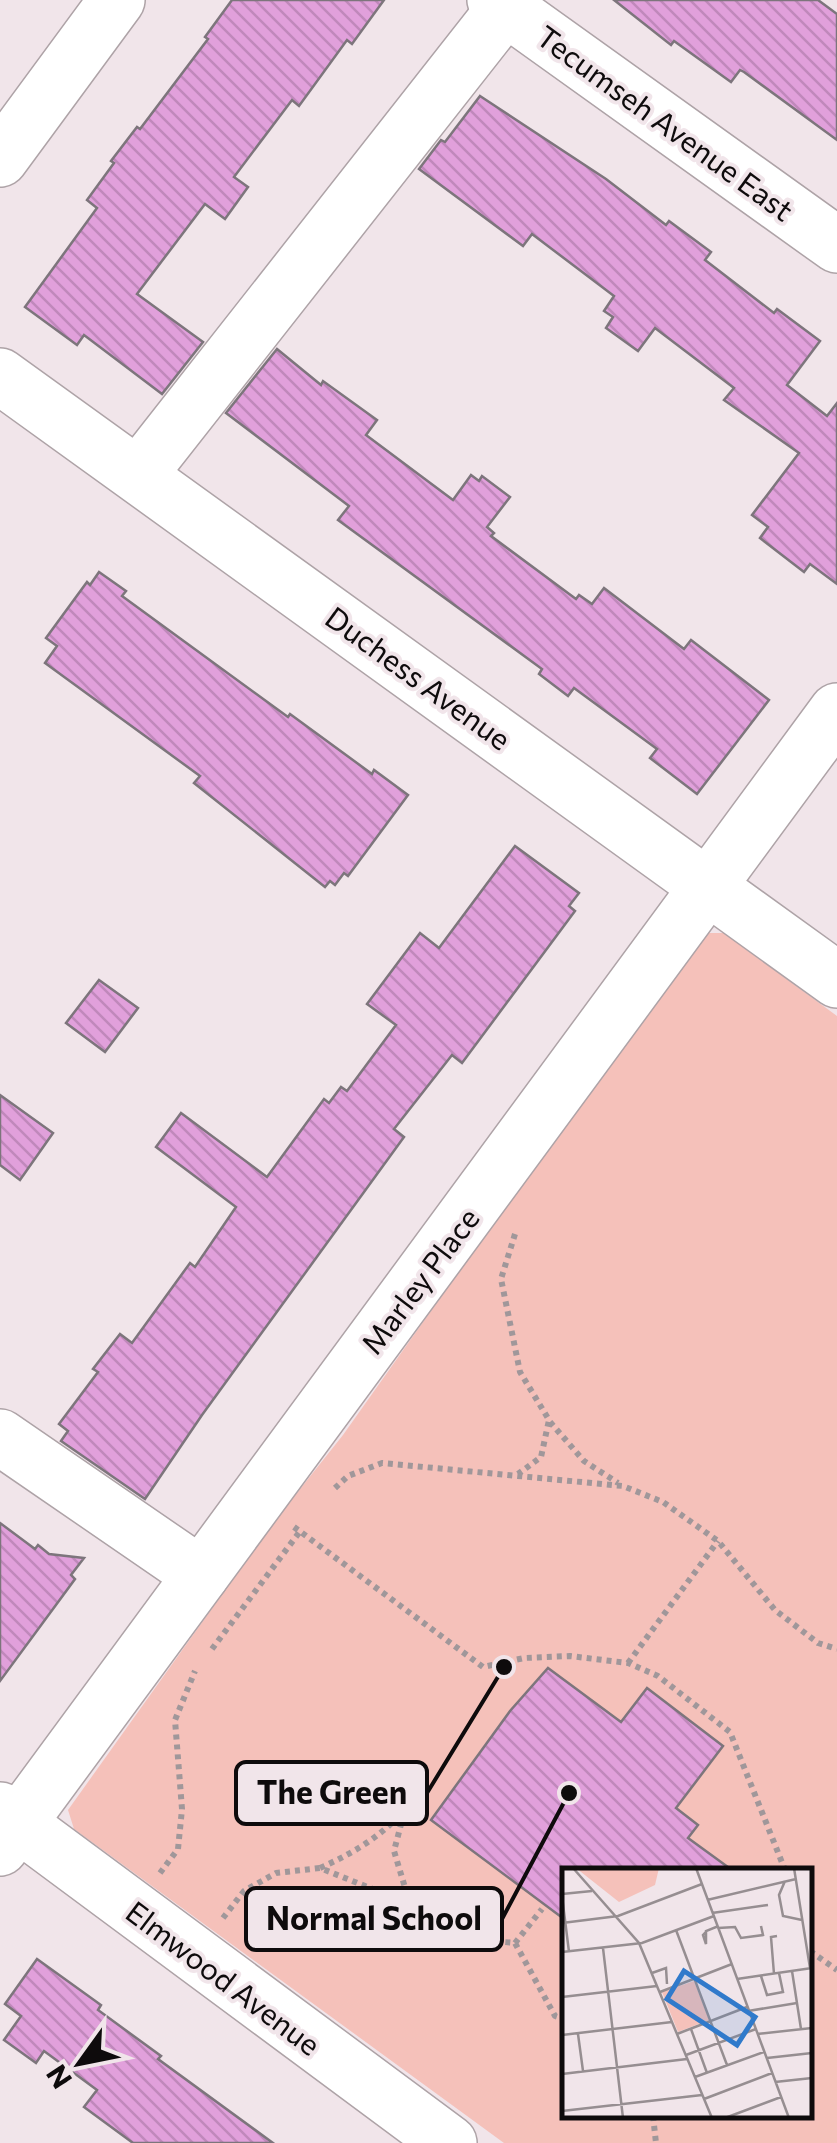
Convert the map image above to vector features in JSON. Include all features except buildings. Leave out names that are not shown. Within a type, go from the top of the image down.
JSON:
[{"type":"street","points":[[0,159],[117,0]]},
{"type":"street","points":[[138,474],[500,4]]},
{"type":"street","name":"Tecumseh Avenue East","points":[[500,4],[837,244]]},
{"type":"street","name":"Duchess Avenue","points":[[0,376],[837,980]]},
{"type":"street","name":"Marley Place","points":[[6,1828],[202,1574],[837,712]]},
{"type":"street","points":[[0,1437],[202,1574]]},
{"type":"street","name":"Elmwood Avenue","points":[[6,1828],[133,1909],[449,2143]]},
{"type":"path","points":[[519,1221],[502,1279],[520,1372],[549,1420],[584,1461],[624,1486],[664,1502],[718,1541],[775,1610],[818,1643],[837,1649]]},
{"type":"path","points":[[518,1474],[542,1457],[549,1420]]},
{"type":"path","points":[[335,1488],[348,1476],[382,1463],[624,1486]]},
{"type":"path","points":[[253,1505],[301,1530],[483,1667],[524,1658],[570,1656],[628,1663],[658,1676],[730,1732],[784,1868]]},
{"type":"path","points":[[133,1909],[178,1850],[182,1809],[175,1720],[194,1673],[301,1530]]},
{"type":"path","points":[[628,1663],[718,1541]]},
{"type":"path","points":[[410,1904],[394,1851],[405,1812],[418,1791]]},
{"type":"path","points":[[194,1954],[244,1892],[276,1873],[320,1868],[359,1850],[405,1812]]},
{"type":"path","points":[[320,1868],[410,1904],[448,1937],[515,1943]]},
{"type":"path","points":[[515,1943],[542,1909]]},
{"type":"path","points":[[515,1943],[555,2016],[562,2018]]},
{"type":"path","points":[[812,1951],[837,1970]]},
{"type":"path","points":[[653,2118],[656,2143]]},
{"type":"shaded area","points":[[702,933],[724,933],[837,1016],[837,2143],[504,2143],[74,1829],[68,1810],[273,1523],[343,1435]]},
{"type":"place","name":"The Green","points":[[504,1667]]},
{"type":"place","name":"Normal School","points":[[569,1793]]}]
